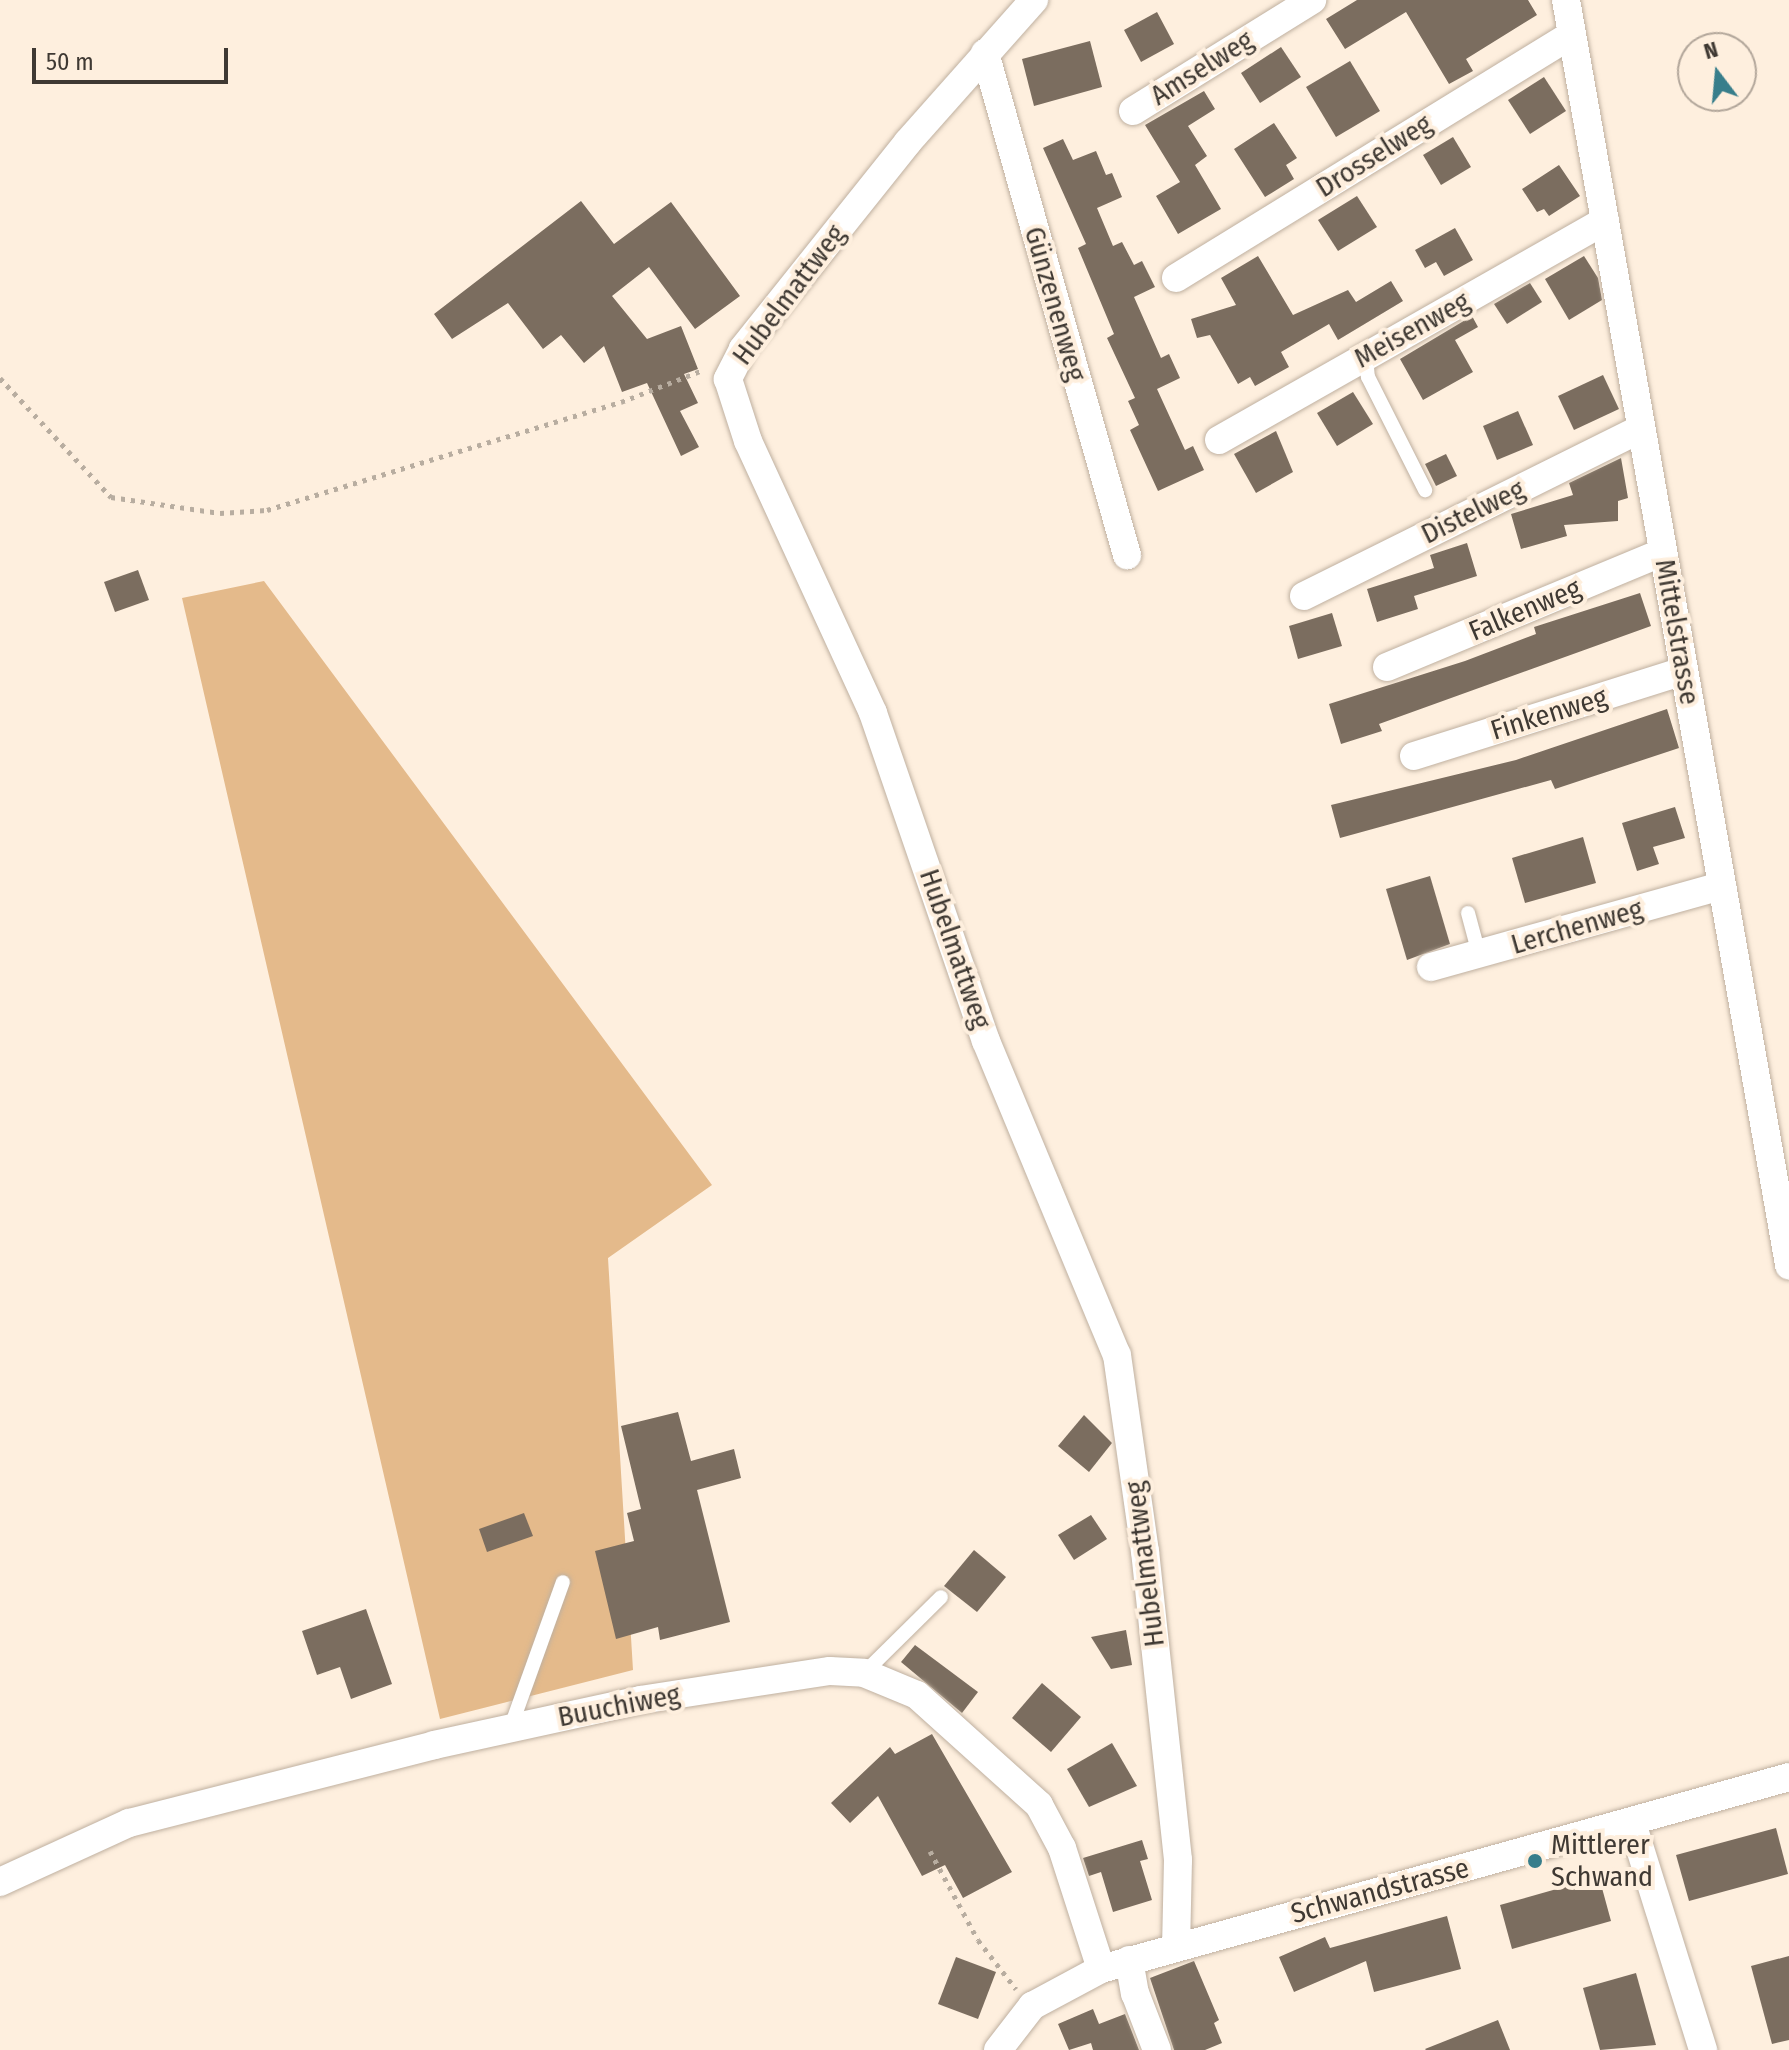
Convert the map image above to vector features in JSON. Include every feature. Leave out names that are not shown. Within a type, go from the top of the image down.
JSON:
[{"type":"street","name":"Hubelmattweg","points":[[1034,0],[985,53],[731,366],[728,379],[738,418],[873,713],[986,1041],[1117,1355],[1137,1491],[1178,1860],[1176,1946]]},
{"type":"street","name":"Amselweg","points":[[1133,111],[1312,0]]},
{"type":"street","name":"Mittelstrasse","points":[[1566,0],[1789,1265]]},
{"type":"street","name":"Drosselweg","points":[[1176,278],[1572,34]]},
{"type":"street","name":"Günzenenweg","points":[[985,53],[1127,555]]},
{"type":"street","name":"Meisenweg","points":[[1219,440],[1605,221]]},
{"type":"street","name":"Distelweg","points":[[1304,596],[1641,429]]},
{"type":"street","name":"Falkenweg","points":[[1387,667],[1663,552]]},
{"type":"street","name":"Finkenweg","points":[[1414,756],[1684,671]]},
{"type":"street","name":"Lerchenweg","points":[[1431,967],[1722,886]]},
{"type":"street","name":"Buuchiweg","points":[[0,1882],[129,1823],[510,1729],[757,1681],[830,1671],[864,1673],[917,1695],[1039,1805],[1062,1848],[1101,1969]]},
{"type":"street","name":"Schwandstrasse","points":[[998,2050],[1032,2006],[1101,1969],[1789,1777]]},
{"type":"street","points":[[1632,1823],[1703,2050]]},
{"type":"street","points":[[1129,1960],[1135,1993],[1157,2050]]},
{"type":"lane","points":[[1366,356],[1368,377],[1425,490]]},
{"type":"lane","points":[[1468,913],[1479,954]]},
{"type":"lane","points":[[510,1729],[563,1582]]},
{"type":"lane","points":[[864,1673],[941,1597]]},
{"type":"path","points":[[0,378],[111,497],[220,513],[267,510],[621,402],[717,365],[731,366]]},
{"type":"path","points":[[930,1851],[978,1940],[1032,2006]]},
{"type":"shaded area","points":[[264,581],[712,1185],[608,1258],[633,1670],[440,1719],[182,598]]},
{"type":"building","points":[[1357,0],[1528,0],[1537,15],[1466,59],[1473,71],[1449,84],[1406,12],[1345,49],[1326,19]]},
{"type":"building","points":[[1157,12],[1174,44],[1141,62],[1124,30]]},
{"type":"building","points":[[1090,41],[1102,87],[1034,106],[1022,59]]},
{"type":"building","points":[[1281,47],[1301,77],[1260,103],[1241,73]]},
{"type":"building","points":[[1350,61],[1380,111],[1336,137],[1306,87]]},
{"type":"building","points":[[1544,77],[1566,111],[1530,134],[1508,100]]},
{"type":"building","points":[[1204,91],[1215,109],[1188,126],[1207,156],[1195,165],[1221,209],[1178,234],[1156,196],[1180,182],[1145,125]]},
{"type":"building","points":[[1274,123],[1297,158],[1286,165],[1294,179],[1265,197],[1234,149]]},
{"type":"building","points":[[1453,137],[1471,167],[1441,185],[1423,155]]},
{"type":"building","points":[[1063,139],[1073,160],[1096,151],[1106,175],[1112,173],[1122,197],[1097,208],[1113,246],[1122,242],[1134,265],[1142,261],[1155,287],[1134,297],[1161,358],[1169,354],[1180,378],[1157,389],[1185,450],[1193,446],[1204,470],[1158,491],[1130,430],[1139,425],[1128,401],[1135,398],[1107,338],[1114,334],[1078,248],[1086,244],[1043,148]]},
{"type":"building","points":[[1559,165],[1580,196],[1549,216],[1544,209],[1537,212],[1522,189]]},
{"type":"building","points":[[1357,196],[1377,227],[1338,251],[1318,220]]},
{"type":"building","points":[[581,201],[614,244],[671,202],[740,296],[695,329],[649,267],[612,296],[647,339],[681,326],[698,369],[684,374],[698,403],[680,411],[699,447],[681,456],[647,383],[622,392],[604,346],[584,363],[561,335],[543,349],[508,303],[452,339],[434,314]]},
{"type":"building","points":[[1455,228],[1473,260],[1444,276],[1436,262],[1425,268],[1415,250]]},
{"type":"building","points":[[1258,256],[1293,315],[1348,290],[1356,302],[1391,281],[1403,301],[1338,340],[1329,324],[1281,352],[1289,367],[1255,386],[1250,377],[1238,384],[1210,335],[1197,338],[1191,319],[1236,305],[1221,278]]},
{"type":"building","points":[[1584,256],[1598,278],[1602,300],[1569,320],[1545,279]]},
{"type":"building","points":[[1530,283],[1542,302],[1507,324],[1494,304]]},
{"type":"building","points":[[1472,316],[1478,327],[1455,340],[1473,372],[1423,400],[1400,359]]},
{"type":"building","points":[[1603,375],[1619,409],[1574,430],[1558,396]]},
{"type":"building","points":[[1353,392],[1373,424],[1337,446],[1317,413]]},
{"type":"building","points":[[1518,411],[1533,445],[1497,460],[1483,426]]},
{"type":"building","points":[[1276,431],[1293,472],[1256,493],[1234,454]]},
{"type":"building","points":[[1446,454],[1457,476],[1436,486],[1425,464]]},
{"type":"building","points":[[1621,458],[1628,498],[1618,501],[1618,521],[1564,525],[1567,536],[1521,549],[1511,514],[1573,495],[1569,483]]},
{"type":"building","points":[[1467,543],[1477,576],[1414,596],[1418,609],[1377,622],[1367,589],[1434,568],[1430,555]]},
{"type":"building","points":[[138,570],[149,600],[115,612],[104,582]]},
{"type":"building","points":[[1640,593],[1651,626],[1379,724],[1382,731],[1341,744],[1329,704],[1465,661],[1536,634],[1534,627]]},
{"type":"building","points":[[1332,613],[1342,646],[1298,659],[1289,626]]},
{"type":"building","points":[[1667,709],[1679,748],[1555,789],[1551,780],[1340,838],[1331,805],[1516,760]]},
{"type":"building","points":[[1675,807],[1685,838],[1653,847],[1659,864],[1637,871],[1622,823]]},
{"type":"building","points":[[1583,837],[1596,883],[1525,903],[1512,858]]},
{"type":"building","points":[[1430,876],[1450,944],[1407,960],[1386,889]]},
{"type":"building","points":[[678,1412],[691,1461],[734,1449],[741,1478],[697,1490],[730,1622],[660,1640],[658,1627],[616,1639],[595,1551],[634,1541],[627,1513],[641,1509],[621,1426]]},
{"type":"building","points":[[1084,1415],[1112,1443],[1089,1472],[1058,1446]]},
{"type":"building","points":[[524,1513],[533,1536],[487,1552],[479,1529]]},
{"type":"building","points":[[1091,1515],[1107,1539],[1074,1560],[1058,1535]]},
{"type":"building","points":[[974,1550],[1006,1577],[977,1612],[944,1586]]},
{"type":"building","points":[[366,1609],[392,1684],[351,1699],[340,1667],[317,1675],[302,1631]]},
{"type":"building","points":[[1126,1630],[1132,1665],[1111,1669],[1091,1637]]},
{"type":"building","points":[[915,1645],[978,1692],[962,1713],[901,1662]]},
{"type":"building","points":[[1042,1683],[1081,1717],[1051,1752],[1012,1718]]},
{"type":"building","points":[[932,1734],[1012,1872],[963,1898],[945,1865],[922,1876],[878,1796],[850,1823],[831,1803],[890,1747],[895,1754]]},
{"type":"building","points":[[1112,1743],[1137,1786],[1089,1807],[1067,1769]]},
{"type":"building","points":[[1776,1828],[1788,1874],[1689,1901],[1676,1855]]},
{"type":"building","points":[[1142,1840],[1148,1859],[1140,1861],[1152,1900],[1113,1912],[1101,1872],[1089,1876],[1083,1858]]},
{"type":"building","points":[[1599,1877],[1611,1921],[1512,1949],[1500,1905]]},
{"type":"building","points":[[1447,1916],[1461,1969],[1374,1992],[1366,1961],[1294,1992],[1279,1957],[1325,1937],[1330,1948]]},
{"type":"building","points":[[1789,1956],[1789,2040],[1772,2044],[1751,1966]]},
{"type":"building","points":[[956,1957],[996,1972],[978,2019],[938,2004]]},
{"type":"building","points":[[1194,1961],[1219,2020],[1214,2023],[1222,2043],[1205,2050],[1174,2050],[1150,1978]]},
{"type":"building","points":[[1636,1973],[1656,2045],[1600,2050],[1583,1988]]},
{"type":"building","points":[[1093,2009],[1099,2024],[1125,2014],[1139,2050],[1093,2050],[1091,2043],[1069,2050],[1058,2024]]},
{"type":"building","points":[[1498,2020],[1510,2050],[1425,2049]]},
{"type":"place","name":"Mittlerer Schwand","points":[[1535,1861]]}]
